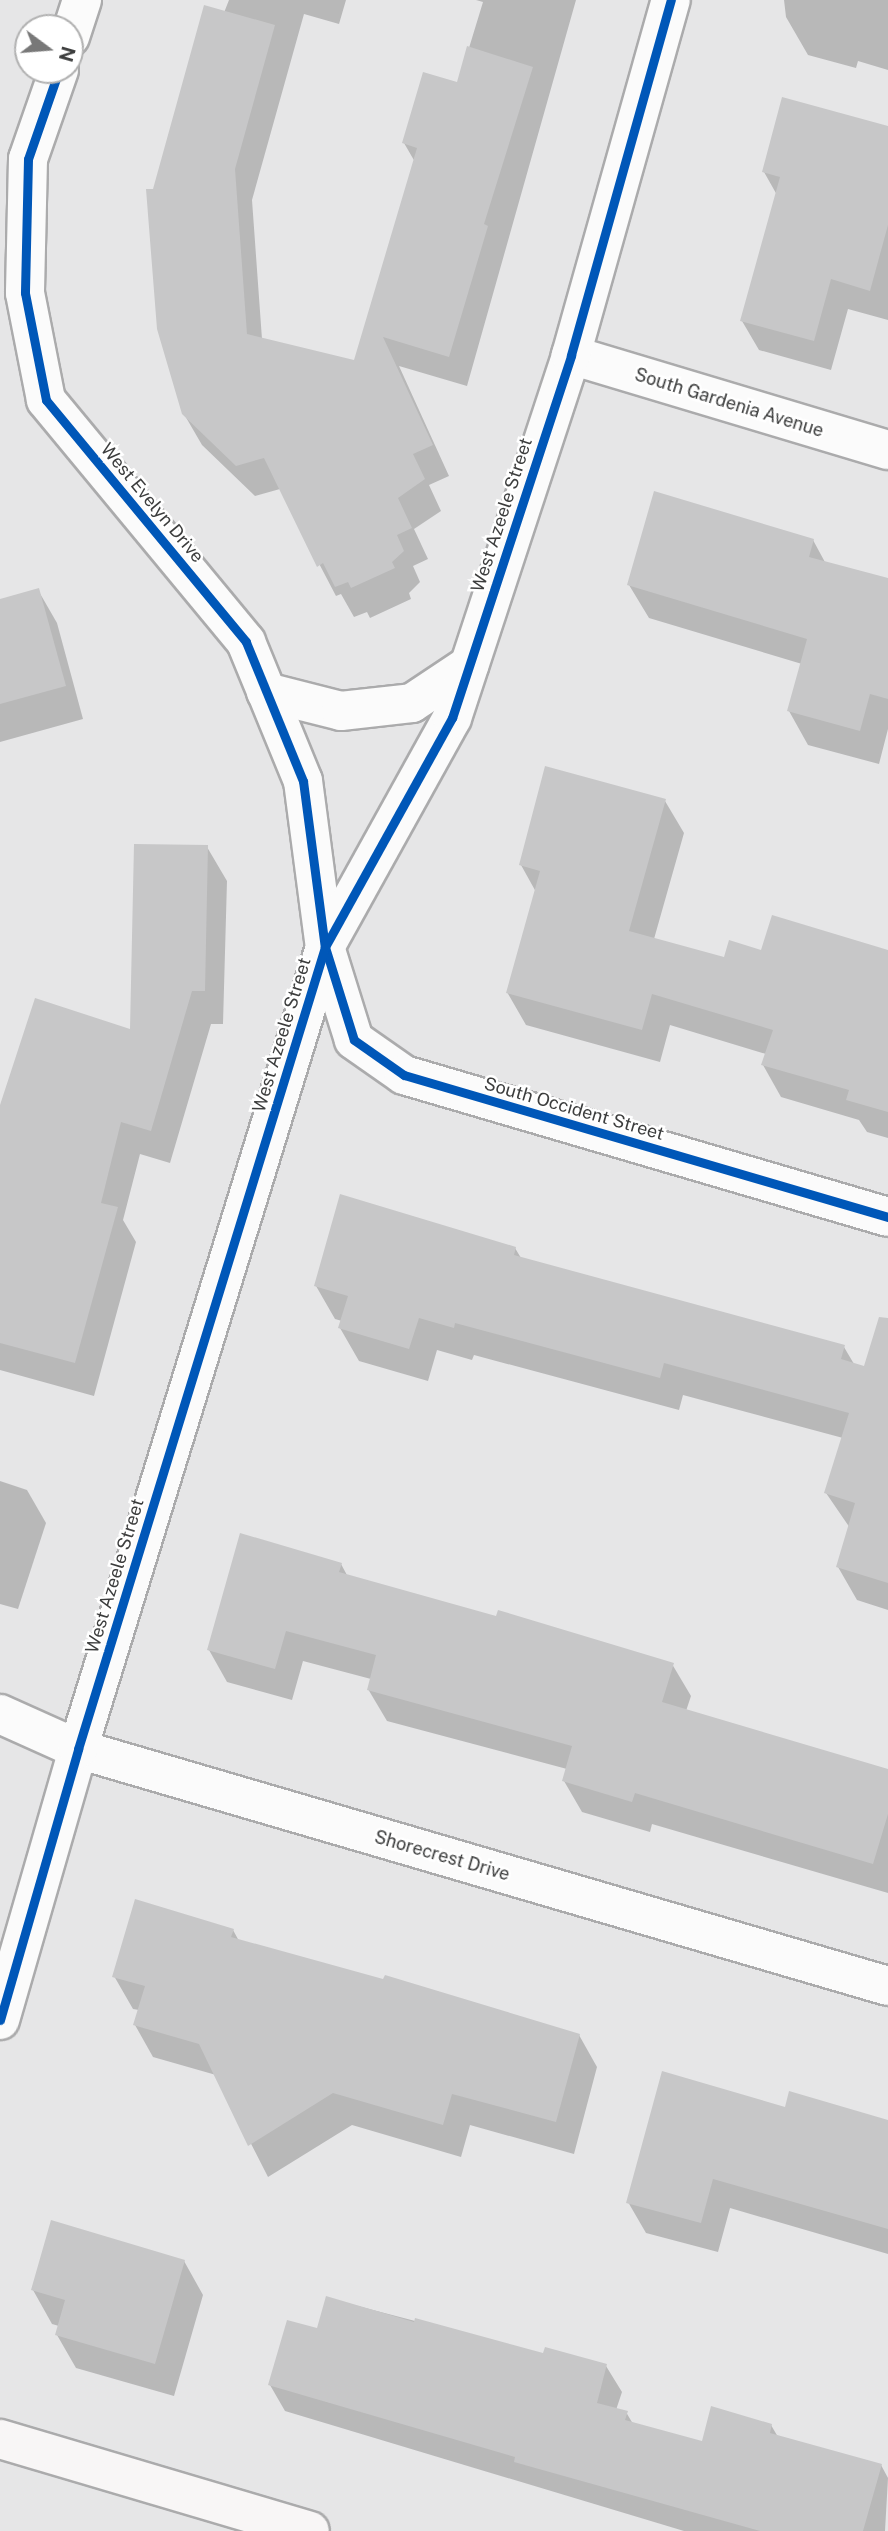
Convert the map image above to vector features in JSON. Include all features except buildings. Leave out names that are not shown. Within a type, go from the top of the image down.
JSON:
[{"type":"street","name":"West Azeele Street","points":[[0,2020],[78,1749],[325,947],[453,718],[571,355],[671,0]]},
{"type":"street","name":"West Evelyn Drive","points":[[54,84],[28,159],[25,293],[46,400],[246,642],[303,781],[325,947]]},
{"type":"street","name":"South Gardenia Avenue","points":[[571,355],[888,450]]},
{"type":"street","points":[[267,692],[341,711],[412,703],[469,665]]},
{"type":"street","name":"South Occident Street","points":[[325,947],[354,1040],[404,1075],[888,1217]]},
{"type":"street","name":"Shorecrest Drive","points":[[0,1714],[78,1749],[888,1986]]},
{"type":"street","points":[[0,2439],[310,2531]]},
{"type":"cycle path","points":[[0,2020],[78,1749],[325,947],[452,718],[571,355],[671,0]]},
{"type":"cycle path","points":[[54,84],[28,159],[25,293],[46,400],[246,642],[303,781],[325,947],[354,1040],[404,1075],[888,1217]]}]
